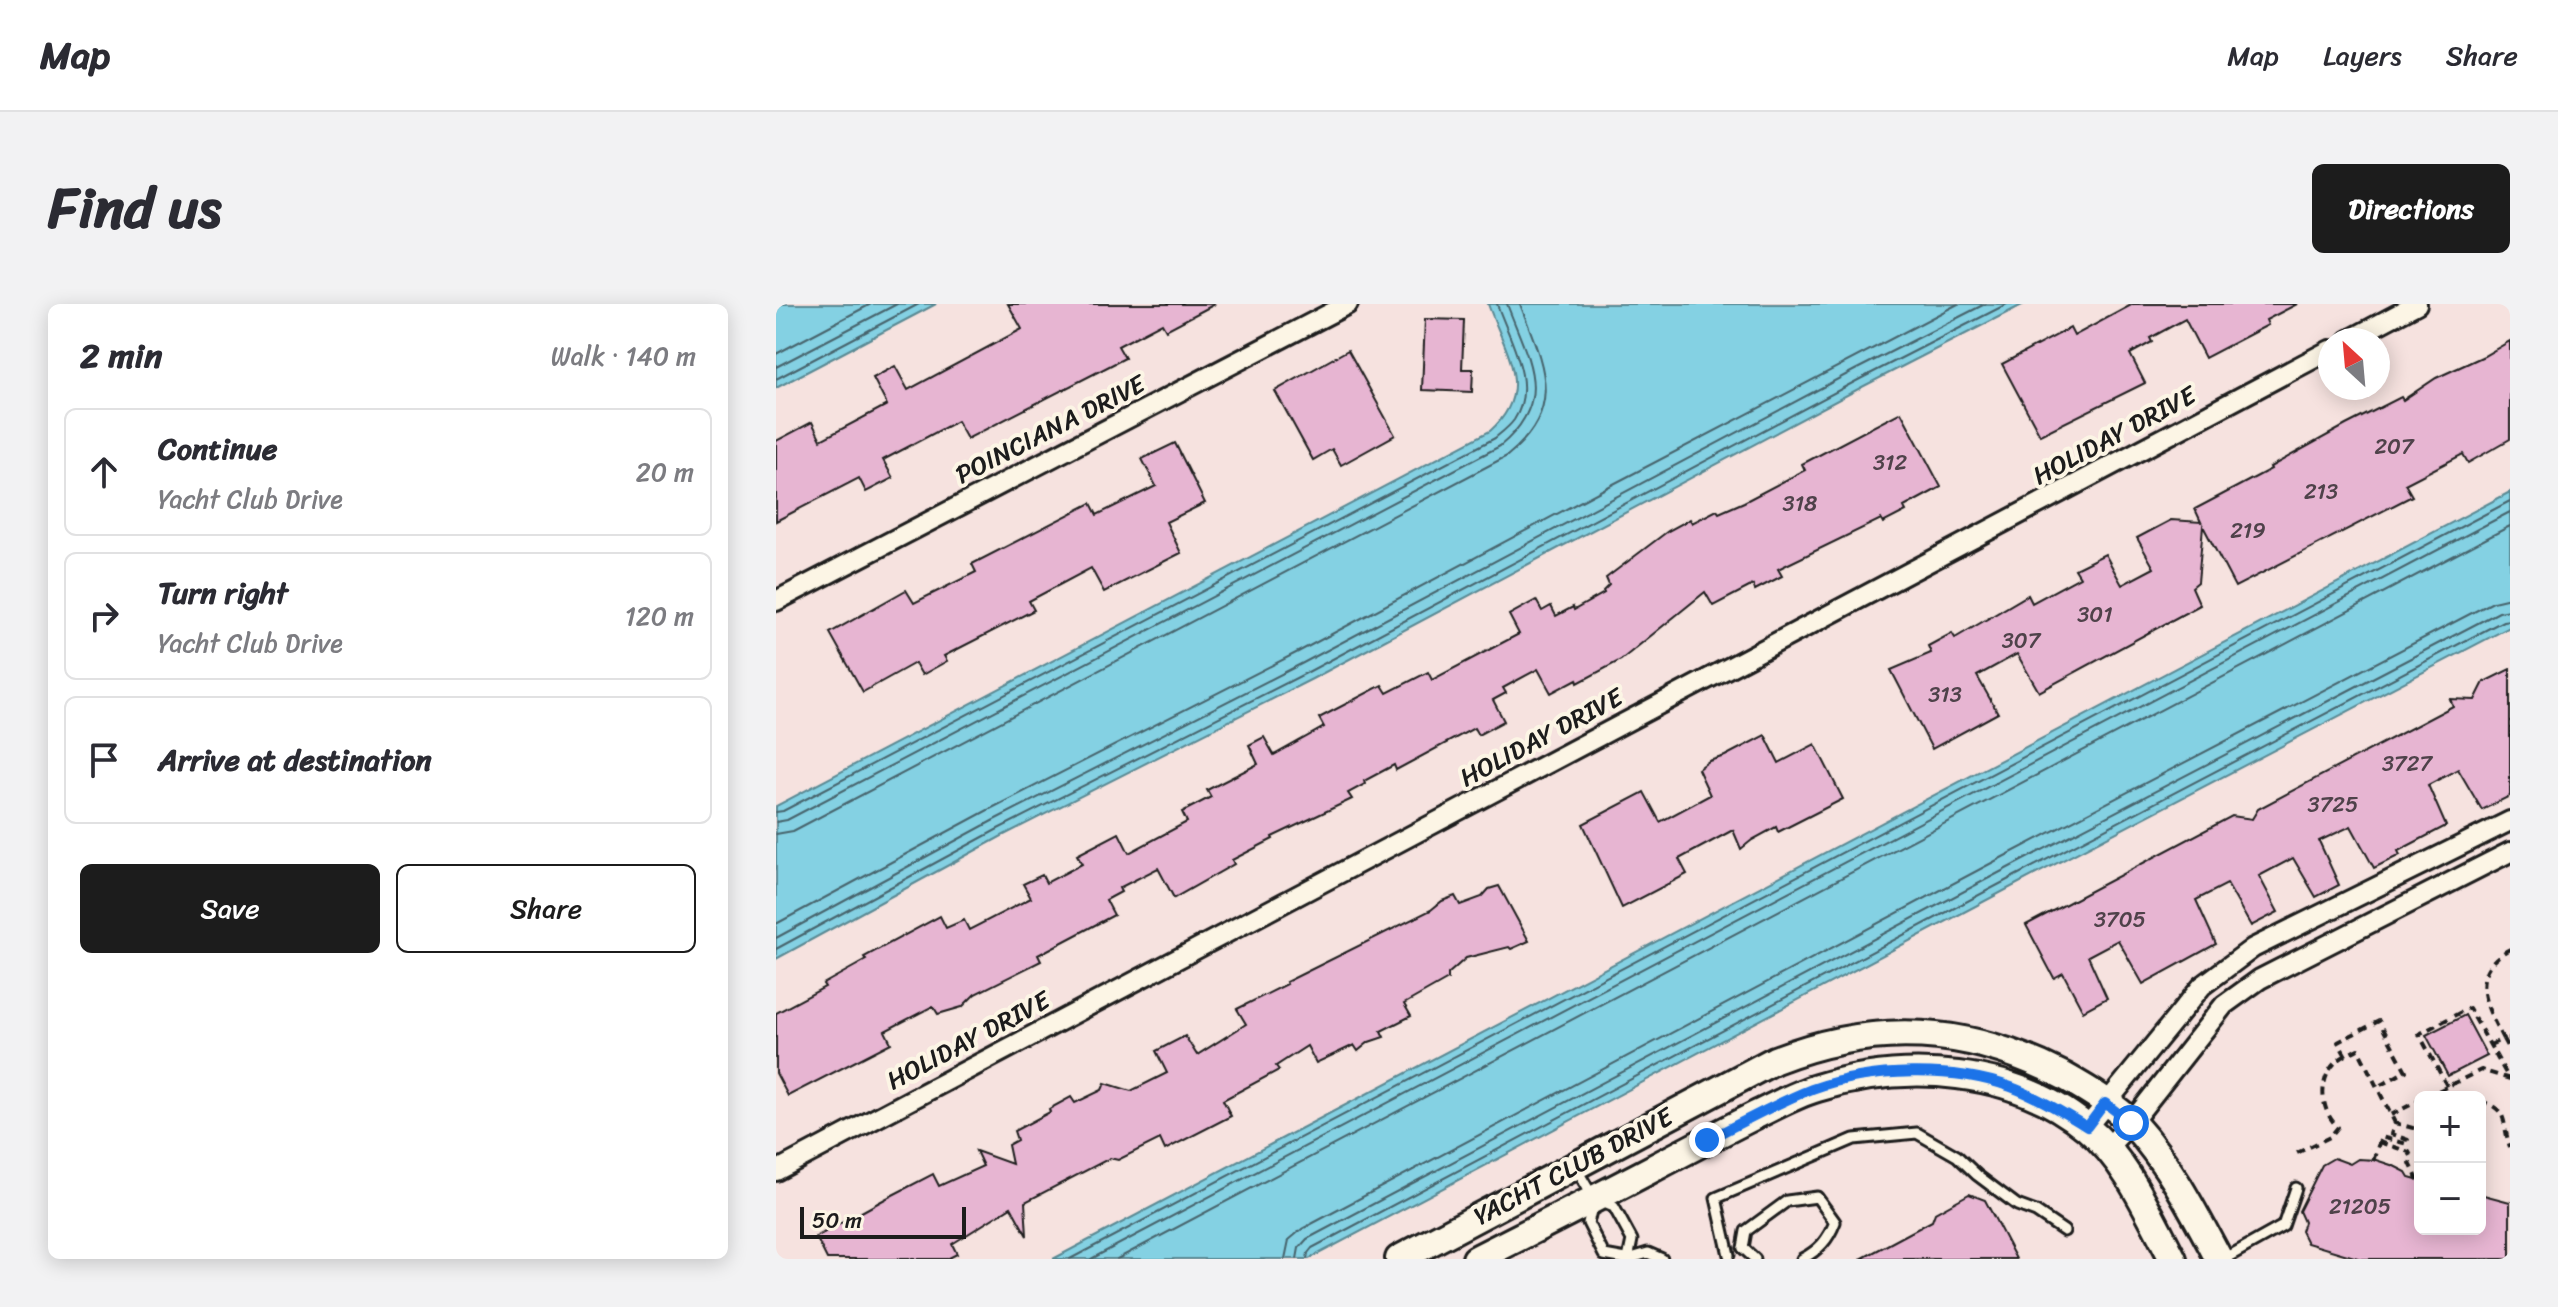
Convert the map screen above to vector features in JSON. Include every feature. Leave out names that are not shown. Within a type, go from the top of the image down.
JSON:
[{"type":"street","name":"POINCIANA DRIVE","points":[[776,601],[1348,304]]},
{"type":"street","points":[[2372,328],[2417,304]]},
{"type":"street","name":"HOLIDAY DRIVE","points":[[776,1171],[2318,356]]},
{"type":"street","points":[[2087,1127],[2202,986],[2253,948],[2510,821]]},
{"type":"street","points":[[2107,1148],[2131,1123],[2224,1005],[2260,979],[2510,852]]},
{"type":"street","points":[[2202,986],[2224,1005]]},
{"type":"street","name":"YACHT CLUB DRIVE","points":[[1399,1259],[1775,1060],[1844,1038],[1928,1033],[2004,1050],[2045,1066],[2084,1087],[2105,1103],[2131,1123],[2184,1194],[2222,1259]]},
{"type":"street","name":"YACHT CLUB DRIVE","points":[[1476,1259],[1771,1108],[1813,1089],[1883,1074],[1973,1076],[2026,1093],[2087,1127],[2125,1173],[2173,1259]]},
{"type":"lane","points":[[1743,1248],[1725,1257],[1716,1198],[1854,1139],[1917,1133],[1957,1156],[2017,1205],[2036,1212],[2064,1231]]},
{"type":"lane","points":[[1575,1165],[1594,1199],[1614,1207],[1619,1215],[1632,1240],[1627,1259]]},
{"type":"lane","points":[[2222,1259],[2283,1226],[2296,1188]]},
{"type":"lane","points":[[1743,1248],[1746,1231],[1787,1201],[1817,1197],[1835,1222],[1829,1238],[1802,1259]]},
{"type":"lane","points":[[1594,1199],[1588,1223],[1604,1255],[1627,1259],[1648,1253],[1662,1259]]},
{"type":"lane","points":[[1743,1248],[1755,1259]]},
{"type":"path","points":[[2510,949],[2499,955],[2487,971],[2482,988],[2485,1004],[2510,1052]]},
{"type":"path","points":[[2447,1086],[2419,1034],[2469,1008],[2509,1078]]},
{"type":"path","points":[[2346,1056],[2338,1042],[2379,1021],[2406,1071],[2377,1087]]},
{"type":"path","points":[[2490,1045],[2503,1039]]},
{"type":"path","points":[[2297,1153],[2330,1137],[2338,1127],[2332,1122],[2323,1102],[2325,1080],[2336,1062],[2358,1049],[2395,1123],[2391,1134],[2408,1140],[2407,1144],[2381,1137],[2373,1161]]},
{"type":"path","points":[[2437,1091],[2481,1070],[2509,1078]]},
{"type":"path","points":[[2391,1115],[2414,1103]]},
{"type":"path","points":[[2486,1103],[2495,1105],[2508,1116],[2510,1147]]},
{"type":"path","points":[[2395,1123],[2414,1128]]},
{"type":"path","points":[[2379,1142],[2409,1152],[2414,1172]]},
{"type":"water","points":[[776,304],[936,304],[776,388]]},
{"type":"water","points":[[1488,304],[2024,304],[1312,679],[1002,836],[776,959],[776,806],[1490,431],[1504,416],[1514,385],[1508,354]]},
{"type":"water","points":[[2510,492],[2510,627],[1309,1259],[1053,1259]]},
{"type":"building","points":[[1008,304],[1215,304],[1166,330],[1162,323],[1118,346],[1125,358],[967,439],[957,421],[883,460],[893,478],[866,492],[859,478],[776,521],[776,441],[812,422],[821,440],[887,405],[873,378],[895,366],[908,390],[1022,329]]},
{"type":"building","points":[[2133,304],[2297,304],[2266,320],[2268,325],[2205,358],[2185,319],[2150,338],[2152,342],[2130,354],[2145,383],[2040,435],[2002,364],[2070,328],[2074,336]]},
{"type":"building","points":[[1425,319],[1464,320],[1462,369],[1473,369],[1472,392],[1422,390]]},
{"type":"building","points":[[2510,341],[2510,439],[2468,463],[2463,454],[2405,484],[2412,496],[2235,587],[2203,526],[2198,582],[2192,587],[2200,605],[2039,692],[2017,654],[1977,676],[1998,713],[1932,749],[1891,670],[1931,653],[1928,646],[1952,633],[1955,638],[2028,595],[2032,603],[2080,577],[2075,569],[2105,554],[2122,585],[2154,568],[2137,538],[2171,520],[2201,522],[2195,509],[2346,425],[2401,397],[2403,400],[2436,378]]},
{"type":"building","points":[[1348,350],[1395,435],[1341,465],[1332,449],[1313,460],[1275,391]]},
{"type":"building","points":[[1901,412],[1941,487],[1904,507],[1906,511],[1883,523],[1881,519],[1778,569],[1782,576],[1755,590],[1753,585],[1713,606],[1705,592],[1621,660],[1578,683],[1577,679],[1551,693],[1538,669],[1503,688],[1506,693],[1493,700],[1504,721],[1478,735],[1474,728],[1396,770],[1394,765],[1364,781],[1365,784],[1348,793],[1352,799],[1272,837],[1232,860],[1234,864],[1174,898],[1158,868],[1119,888],[1121,892],[1106,900],[1114,915],[1038,955],[1041,961],[975,994],[962,1007],[938,1014],[933,1006],[885,1031],[891,1043],[788,1096],[776,1073],[776,1013],[825,987],[823,984],[866,960],[864,957],[940,916],[946,928],[964,920],[969,930],[1031,898],[1023,884],[1042,875],[1046,883],[1082,864],[1077,855],[1119,833],[1129,853],[1187,822],[1182,812],[1211,797],[1207,790],[1258,764],[1249,745],[1264,737],[1274,755],[1324,727],[1319,718],[1382,685],[1387,693],[1428,672],[1432,680],[1519,634],[1509,615],[1536,600],[1542,611],[1551,606],[1556,616],[1573,607],[1574,610],[1604,593],[1609,585],[1606,578],[1668,531],[1690,519],[1692,523],[1717,510],[1719,513],[1744,502],[1805,470],[1802,464]]},
{"type":"building","points":[[1175,443],[1205,503],[1166,522],[1181,553],[1104,592],[1091,568],[1029,601],[1034,610],[944,656],[947,661],[922,675],[915,663],[863,692],[830,633],[906,590],[914,603],[976,572],[972,564],[1091,503],[1097,515],[1156,486],[1142,459]]},
{"type":"building","points":[[2510,669],[2510,796],[2482,810],[2458,769],[2428,785],[2446,826],[2398,851],[2400,855],[2374,868],[2351,826],[2319,841],[2339,885],[2316,897],[2293,858],[2259,876],[2278,912],[2251,926],[2227,884],[2196,900],[2216,944],[2143,984],[2118,940],[2088,956],[2107,998],[2083,1011],[2063,973],[2054,978],[2026,925],[2232,816],[2252,819],[2258,809],[2453,706],[2450,699],[2475,700],[2484,682]]},
{"type":"building","points":[[1765,735],[1779,763],[1815,744],[1843,799],[1778,832],[1776,827],[1741,849],[1733,830],[1679,859],[1687,874],[1622,908],[1583,824],[1644,792],[1660,822],[1710,795],[1698,769]]},
{"type":"building","points":[[1499,886],[1529,941],[1511,949],[1466,958],[1448,974],[1448,979],[1404,1004],[1411,1016],[1381,1031],[1384,1037],[1369,1042],[1358,1051],[1354,1045],[1316,1063],[1307,1046],[1276,1066],[1279,1070],[1223,1100],[1231,1116],[1165,1150],[1160,1139],[1118,1160],[1110,1158],[1025,1202],[1027,1236],[1011,1207],[952,1244],[957,1254],[947,1259],[827,1259],[816,1237],[933,1174],[939,1186],[983,1166],[976,1151],[1012,1164],[1008,1145],[1017,1140],[1014,1131],[1050,1112],[1049,1109],[1071,1097],[1075,1103],[1102,1090],[1105,1083],[1131,1091],[1167,1073],[1156,1051],[1185,1036],[1197,1055],[1246,1024],[1237,1009],[1431,910],[1442,901],[1455,896],[1460,905],[1482,897],[1489,889]]},
{"type":"building","points":[[2465,1015],[2487,1056],[2448,1076],[2426,1035]]},
{"type":"building","points":[[2334,1158],[2350,1164],[2358,1159],[2376,1160],[2406,1172],[2414,1178],[2414,1235],[2486,1235],[2486,1196],[2510,1202],[2510,1259],[2361,1259],[2307,1243],[2301,1231],[2304,1222],[2299,1211],[2322,1165]]},
{"type":"building","points":[[1969,1194],[1985,1200],[2016,1259],[1861,1259],[1932,1221],[1935,1213]]},
{"type":"route","points":[[1707,1140],[1813,1089],[1883,1074],[1973,1076],[2012,1087],[2053,1106],[2087,1127],[2105,1103],[2131,1123]]}]
